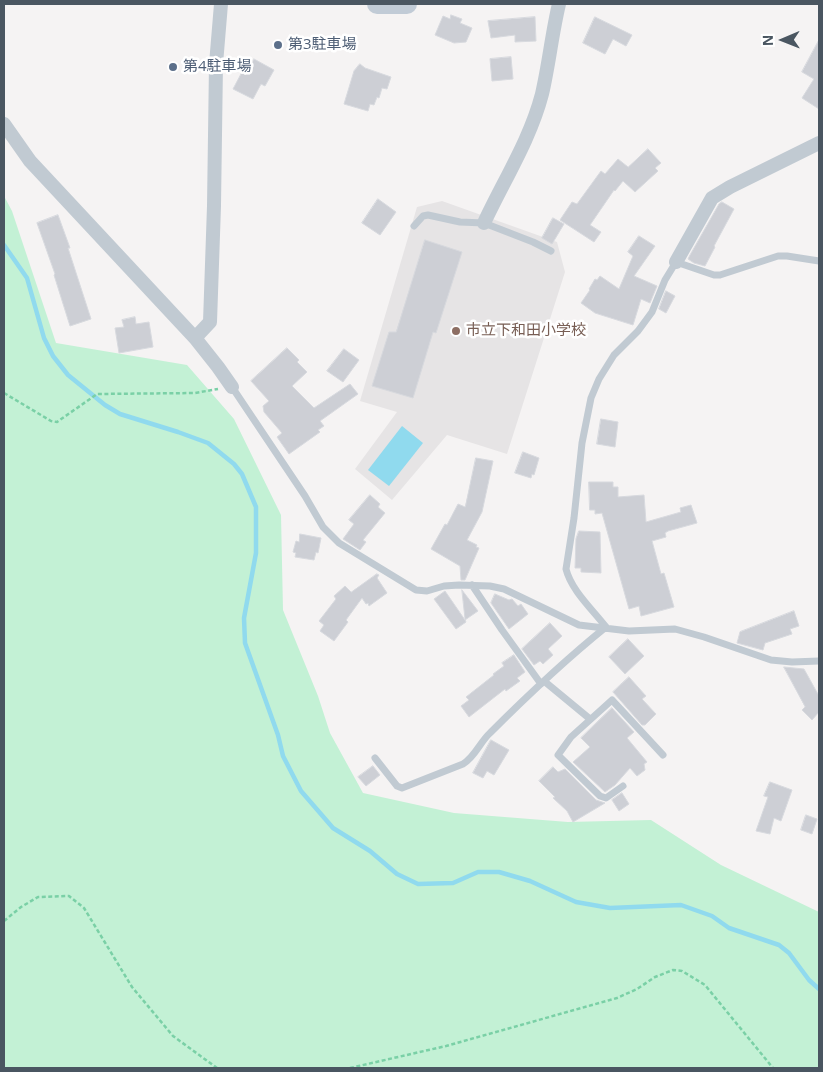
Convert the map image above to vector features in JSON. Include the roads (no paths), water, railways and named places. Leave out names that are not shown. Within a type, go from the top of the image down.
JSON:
[{"type":"street","points":[[195,338],[210,322],[216,64],[221,4]]},
{"type":"street","points":[[378,4],[407,4]]},
{"type":"street","points":[[484,223],[521,148],[541,95],[559,4]]},
{"type":"street","points":[[4,124],[30,161],[195,338],[232,387]]},
{"type":"street","points":[[676,262],[712,198],[730,187],[819,143]]},
{"type":"lane","points":[[414,226],[423,216],[428,215],[460,222],[484,223],[551,251]]},
{"type":"lane","points":[[606,627],[574,589],[566,569],[574,518],[578,468],[587,413],[591,398],[605,370],[614,355],[638,331],[652,312],[665,280],[676,262],[714,275],[720,275],[778,256],[819,261]]},
{"type":"lane","points":[[232,387],[305,496],[323,527],[339,543],[416,590],[427,591],[444,586],[472,585],[504,589],[579,624],[630,631],[675,629],[771,660],[792,662],[819,661]]},
{"type":"lane","points":[[472,585],[542,682],[590,719]]},
{"type":"lane","points":[[375,758],[397,786],[402,788],[463,764],[468,761],[488,734],[542,682],[575,651],[606,627]]},
{"type":"lane","points":[[622,786],[606,798],[600,796],[558,755],[571,737],[612,700],[663,755]]},
{"type":"water","points":[[402,426],[423,443],[389,486],[368,470]]},
{"type":"waterway","points":[[4,245],[27,278],[44,338],[53,356],[68,375],[105,405],[120,414],[208,443],[234,464],[242,474],[256,507],[256,553],[244,618],[245,643],[278,735],[283,756],[301,791],[333,828],[370,851],[397,874],[418,884],[453,883],[478,872],[499,872],[530,881],[576,902],[610,908],[681,905],[712,916],[729,928],[779,945],[789,953],[809,980],[819,989]]},
{"type":"place","name":"第3駐車場","points":[[278,45]]},
{"type":"place","name":"第4駐車場","points":[[173,67]]},
{"type":"place","name":"市立下和田小学校","points":[[456,331]]}]
